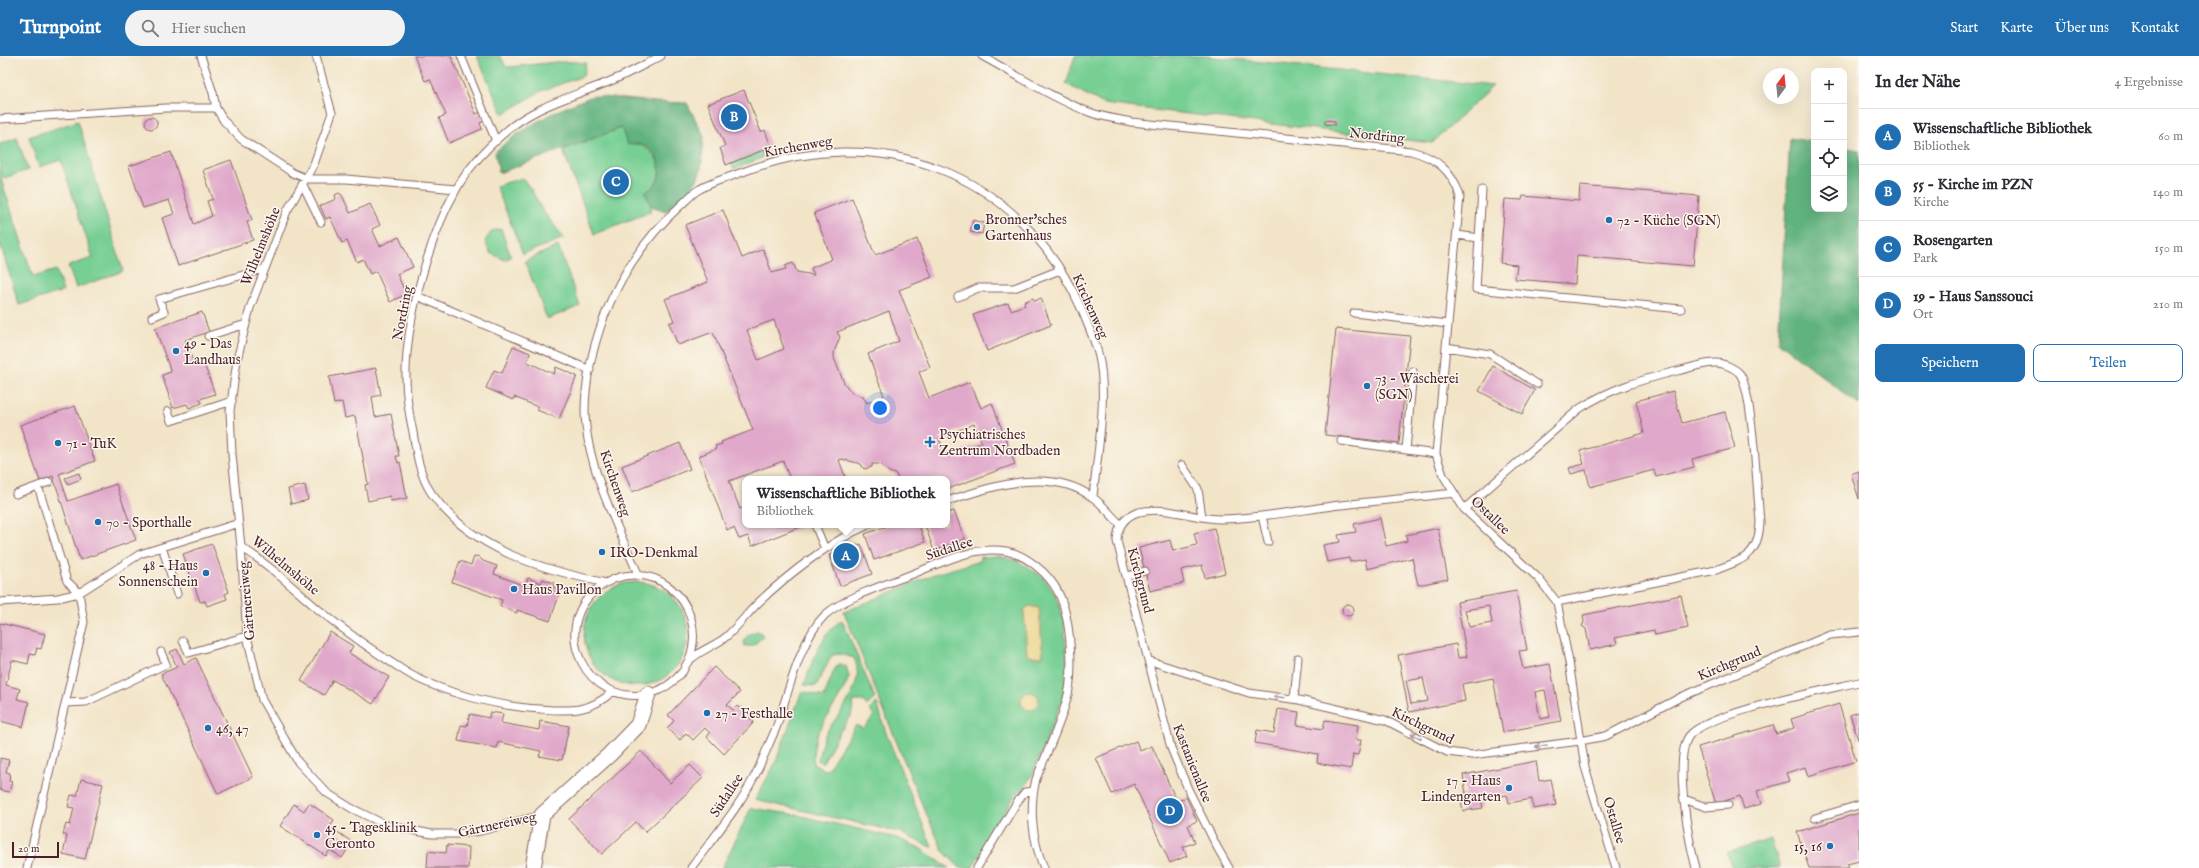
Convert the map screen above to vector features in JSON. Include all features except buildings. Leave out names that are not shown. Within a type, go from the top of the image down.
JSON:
[{"type":"street","name":"Gärtnereiweg","points":[[542,815],[570,792],[629,735],[642,717],[648,694]]},
{"type":"street","points":[[533,868],[542,815]]},
{"type":"lane","points":[[201,56],[216,108],[224,121],[241,139],[305,182],[321,222]]},
{"type":"lane","name":"Wilhelmshöhe","points":[[316,56],[332,113],[314,164],[287,211],[264,269],[246,324],[237,360],[232,401],[232,454],[241,547],[260,558],[320,610],[363,642],[407,672],[444,688],[522,708],[558,710],[581,709],[593,706],[604,700],[613,691]]},
{"type":"lane","points":[[461,56],[496,141]]},
{"type":"lane","name":"Nordring","points":[[606,583],[549,569],[485,543],[461,526],[432,494],[424,479],[415,446],[407,400],[406,376],[408,343],[417,296],[425,266],[456,189],[481,156],[496,141],[523,119],[558,100],[613,80],[661,56]]},
{"type":"lane","name":"Nordring","points":[[982,56],[1044,90],[1089,112],[1109,118],[1131,122],[1411,151],[1425,155],[1442,166],[1455,182],[1460,196],[1436,454],[1442,475],[1454,493]]},
{"type":"lane","points":[[0,119],[159,109],[216,108]]},
{"type":"lane","name":"Kirchenweg","points":[[639,576],[619,530],[593,460],[585,412],[590,370],[596,342],[611,298],[633,257],[662,222],[699,189],[779,160],[831,151],[869,152],[911,159],[941,169],[993,199],[1017,217],[1038,238],[1070,285],[1088,324],[1099,358],[1102,393],[1093,497]]},
{"type":"lane","points":[[305,182],[346,179],[456,189]]},
{"type":"lane","points":[[1482,190],[1476,288],[1681,309]]},
{"type":"lane","points":[[1456,235],[1479,238]]},
{"type":"lane","points":[[152,317],[164,312],[159,299],[264,269]]},
{"type":"lane","points":[[958,297],[978,288],[1014,288],[1060,270]]},
{"type":"lane","points":[[417,296],[590,370]]},
{"type":"lane","points":[[1354,313],[1448,324]]},
{"type":"lane","points":[[208,336],[246,324]]},
{"type":"lane","points":[[1446,347],[1490,354],[1537,384]]},
{"type":"lane","points":[[1464,509],[1579,409],[1597,397],[1630,383],[1703,365],[1717,363],[1730,366],[1740,374],[1750,420],[1760,521],[1756,545],[1750,553],[1740,561],[1716,570],[1557,602]]},
{"type":"lane","points":[[1406,450],[1413,371]]},
{"type":"lane","points":[[168,411],[171,421],[232,401]]},
{"type":"lane","points":[[1341,441],[1436,454]]},
{"type":"lane","points":[[1182,465],[1198,489],[1202,516]]},
{"type":"lane","points":[[950,500],[986,489],[1031,481],[1053,482],[1072,487],[1093,497],[1121,525]]},
{"type":"lane","points":[[16,494],[49,482]]},
{"type":"lane","points":[[27,868],[84,622],[79,593],[67,581],[38,486]]},
{"type":"lane","name":"Ostallee","points":[[1121,525],[1132,515],[1150,511],[1202,516],[1221,520],[1454,493],[1464,509],[1538,578],[1557,602],[1569,662],[1586,772],[1616,868]]},
{"type":"lane","points":[[1262,516],[1268,542]]},
{"type":"lane","points":[[0,602],[58,598],[79,593],[140,554],[239,523]]},
{"type":"lane","name":"Kirchgrund","points":[[1121,525],[1117,533],[1117,541],[1150,661],[1249,693],[1294,699],[1385,720],[1454,754],[1488,754],[1606,736],[1681,697],[1830,635],[1859,632]]},
{"type":"lane","points":[[816,528],[825,549]]},
{"type":"lane","points":[[689,660],[728,635],[775,588],[825,549],[847,534],[861,528]]},
{"type":"lane","points":[[162,547],[177,594]]},
{"type":"lane","name":"Gärtnereiweg","points":[[241,547],[246,636],[262,700],[298,762],[327,793],[351,808],[386,825],[432,834],[481,830],[542,815]]},
{"type":"lane","name":"Südallee","points":[[691,868],[738,805],[758,768],[776,728],[808,638],[825,616],[840,605],[975,550],[1007,551],[1030,562],[1048,576],[1059,593],[1069,631],[1071,669],[1067,701],[1036,779],[1033,791],[1033,824],[1044,868]]},
{"type":"lane","points":[[1127,576],[1145,570]]},
{"type":"lane","points":[[639,576],[660,581],[672,589],[686,604],[690,612],[694,632],[694,642],[689,660],[684,669],[671,683],[648,694],[629,695],[613,691],[601,684],[588,672],[578,656],[575,638],[577,621],[581,609],[593,593],[606,583],[622,577],[639,576]]},
{"type":"lane","points":[[183,641],[188,653],[246,636]]},
{"type":"lane","points":[[66,702],[86,702],[166,664],[161,652]]},
{"type":"lane","points":[[1294,699],[1298,658]]},
{"type":"lane","name":"Kastanienallee","points":[[1150,661],[1164,727],[1171,748],[1188,789],[1229,868]]},
{"type":"lane","points":[[1696,868],[1691,849],[1684,799],[1683,751],[1689,736],[1701,727],[1755,707],[1859,682]]},
{"type":"lane","points":[[977,868],[1017,802],[1025,792],[1033,791]]},
{"type":"lane","points":[[1684,799],[1706,807],[1728,805]]},
{"type":"lane","points":[[1815,818],[1859,805]]},
{"type":"green space","points":[[477,56],[500,56],[506,67],[556,62],[586,63],[583,76],[541,91],[503,114]]},
{"type":"green space","points":[[1075,56],[1204,56],[1493,86],[1432,143],[1104,104],[1066,84]]},
{"type":"green space","points":[[593,96],[655,102],[687,103],[704,136],[701,169],[697,180],[687,195],[666,211],[651,206],[645,192],[653,186],[658,178],[660,170],[658,161],[654,153],[647,147],[638,144],[628,145],[621,128],[499,173],[495,152],[517,134],[541,120],[566,107]]},
{"type":"green space","points":[[78,121],[123,271],[76,288],[68,266],[93,258],[61,160],[39,167],[29,137]]},
{"type":"green space","points":[[621,128],[633,140],[651,152],[659,165],[659,176],[656,184],[645,192],[651,206],[650,212],[594,234],[563,150]]},
{"type":"green space","points":[[17,138],[28,170],[1,179],[33,277],[56,270],[63,291],[19,305],[0,243],[0,144]]},
{"type":"green space","points":[[1790,138],[1811,142],[1811,212],[1847,212],[1847,148],[1859,150],[1859,405],[1778,342]]},
{"type":"green space","points":[[766,149],[769,155],[734,169],[731,163]]},
{"type":"green space","points":[[522,178],[531,189],[542,210],[564,238],[523,254],[496,186]]},
{"type":"green space","points":[[501,229],[511,257],[505,260],[490,253],[485,241],[492,231]]},
{"type":"green space","points":[[558,246],[580,306],[547,319],[525,261]]},
{"type":"green space","points":[[999,556],[1019,562],[1043,577],[1055,594],[1064,620],[1067,666],[1063,698],[1033,773],[1025,786],[1014,797],[972,868],[960,868],[943,851],[918,795],[844,612],[935,574],[980,561],[980,557]]},
{"type":"green space","points":[[636,582],[656,586],[673,597],[684,614],[688,634],[684,654],[673,671],[656,682],[636,686],[616,682],[599,671],[588,654],[584,634],[588,614],[599,597],[616,586]]},
{"type":"green space","points":[[842,620],[875,698],[867,706],[864,701],[854,701],[851,716],[839,733],[822,764],[818,760],[825,736],[850,698],[854,688],[857,678],[857,668],[854,658],[840,654],[832,655],[816,686],[804,685],[818,649],[828,633]]},
{"type":"green space","points":[[757,631],[763,636],[753,646],[745,646],[744,642],[748,635]]},
{"type":"green space","points":[[839,664],[846,666],[849,677],[815,741],[813,753],[814,765],[825,770],[828,769],[856,725],[863,729],[874,716],[870,709],[877,703],[886,733],[932,847],[899,832],[755,800],[775,764],[802,691],[824,697],[834,670]]},
{"type":"green space","points":[[751,808],[797,815],[897,838],[921,849],[949,868],[722,868]]},
{"type":"green space","points":[[1771,839],[1780,868],[1732,868],[1727,853]]},
{"type":"sand","points":[[1029,606],[1039,608],[1043,657],[1027,656],[1024,610]]},
{"type":"sand","points":[[1030,692],[1036,695],[1039,701],[1036,707],[1030,710],[1024,707],[1021,701],[1024,695]]},
{"type":"place","name":"55 - Kirche im PZN","points":[[734,117]]},
{"type":"place","name":"Rosengarten","points":[[616,182]]},
{"type":"place","name":"72 - Küche (SGN)","points":[[1609,220]]},
{"type":"place","name":"Bronner'sches Gartenhaus","points":[[977,227]]},
{"type":"place","name":"49 - Das Landhaus","points":[[176,351]]},
{"type":"place","name":"73 - Wäscherei (SGN)","points":[[1367,386]]},
{"type":"place","name":"Psychiatrisches Zentrum Nordbaden","points":[[930,442]]},
{"type":"place","name":"71 - TuK","points":[[58,443]]},
{"type":"place","name":"70 - Sporthalle","points":[[98,522]]},
{"type":"place","name":"IRO-Denkmal","points":[[602,552]]},
{"type":"place","name":"Wissenschaftliche Bibliothek","points":[[846,556]]},
{"type":"place","name":"48 - Haus Sonnenschein","points":[[206,573]]},
{"type":"place","name":"Haus Pavillon","points":[[514,589]]},
{"type":"place","name":"27 - Festhalle","points":[[707,713]]},
{"type":"place","name":"46, 47","points":[[208,728]]},
{"type":"place","name":"17 - Haus Lindengarten","points":[[1509,788]]},
{"type":"place","name":"19 - Haus Sanssouci","points":[[1170,811]]},
{"type":"place","name":"45 - Tagesklinik Geronto","points":[[317,835]]},
{"type":"place","name":"15, 16","points":[[1830,846]]}]
